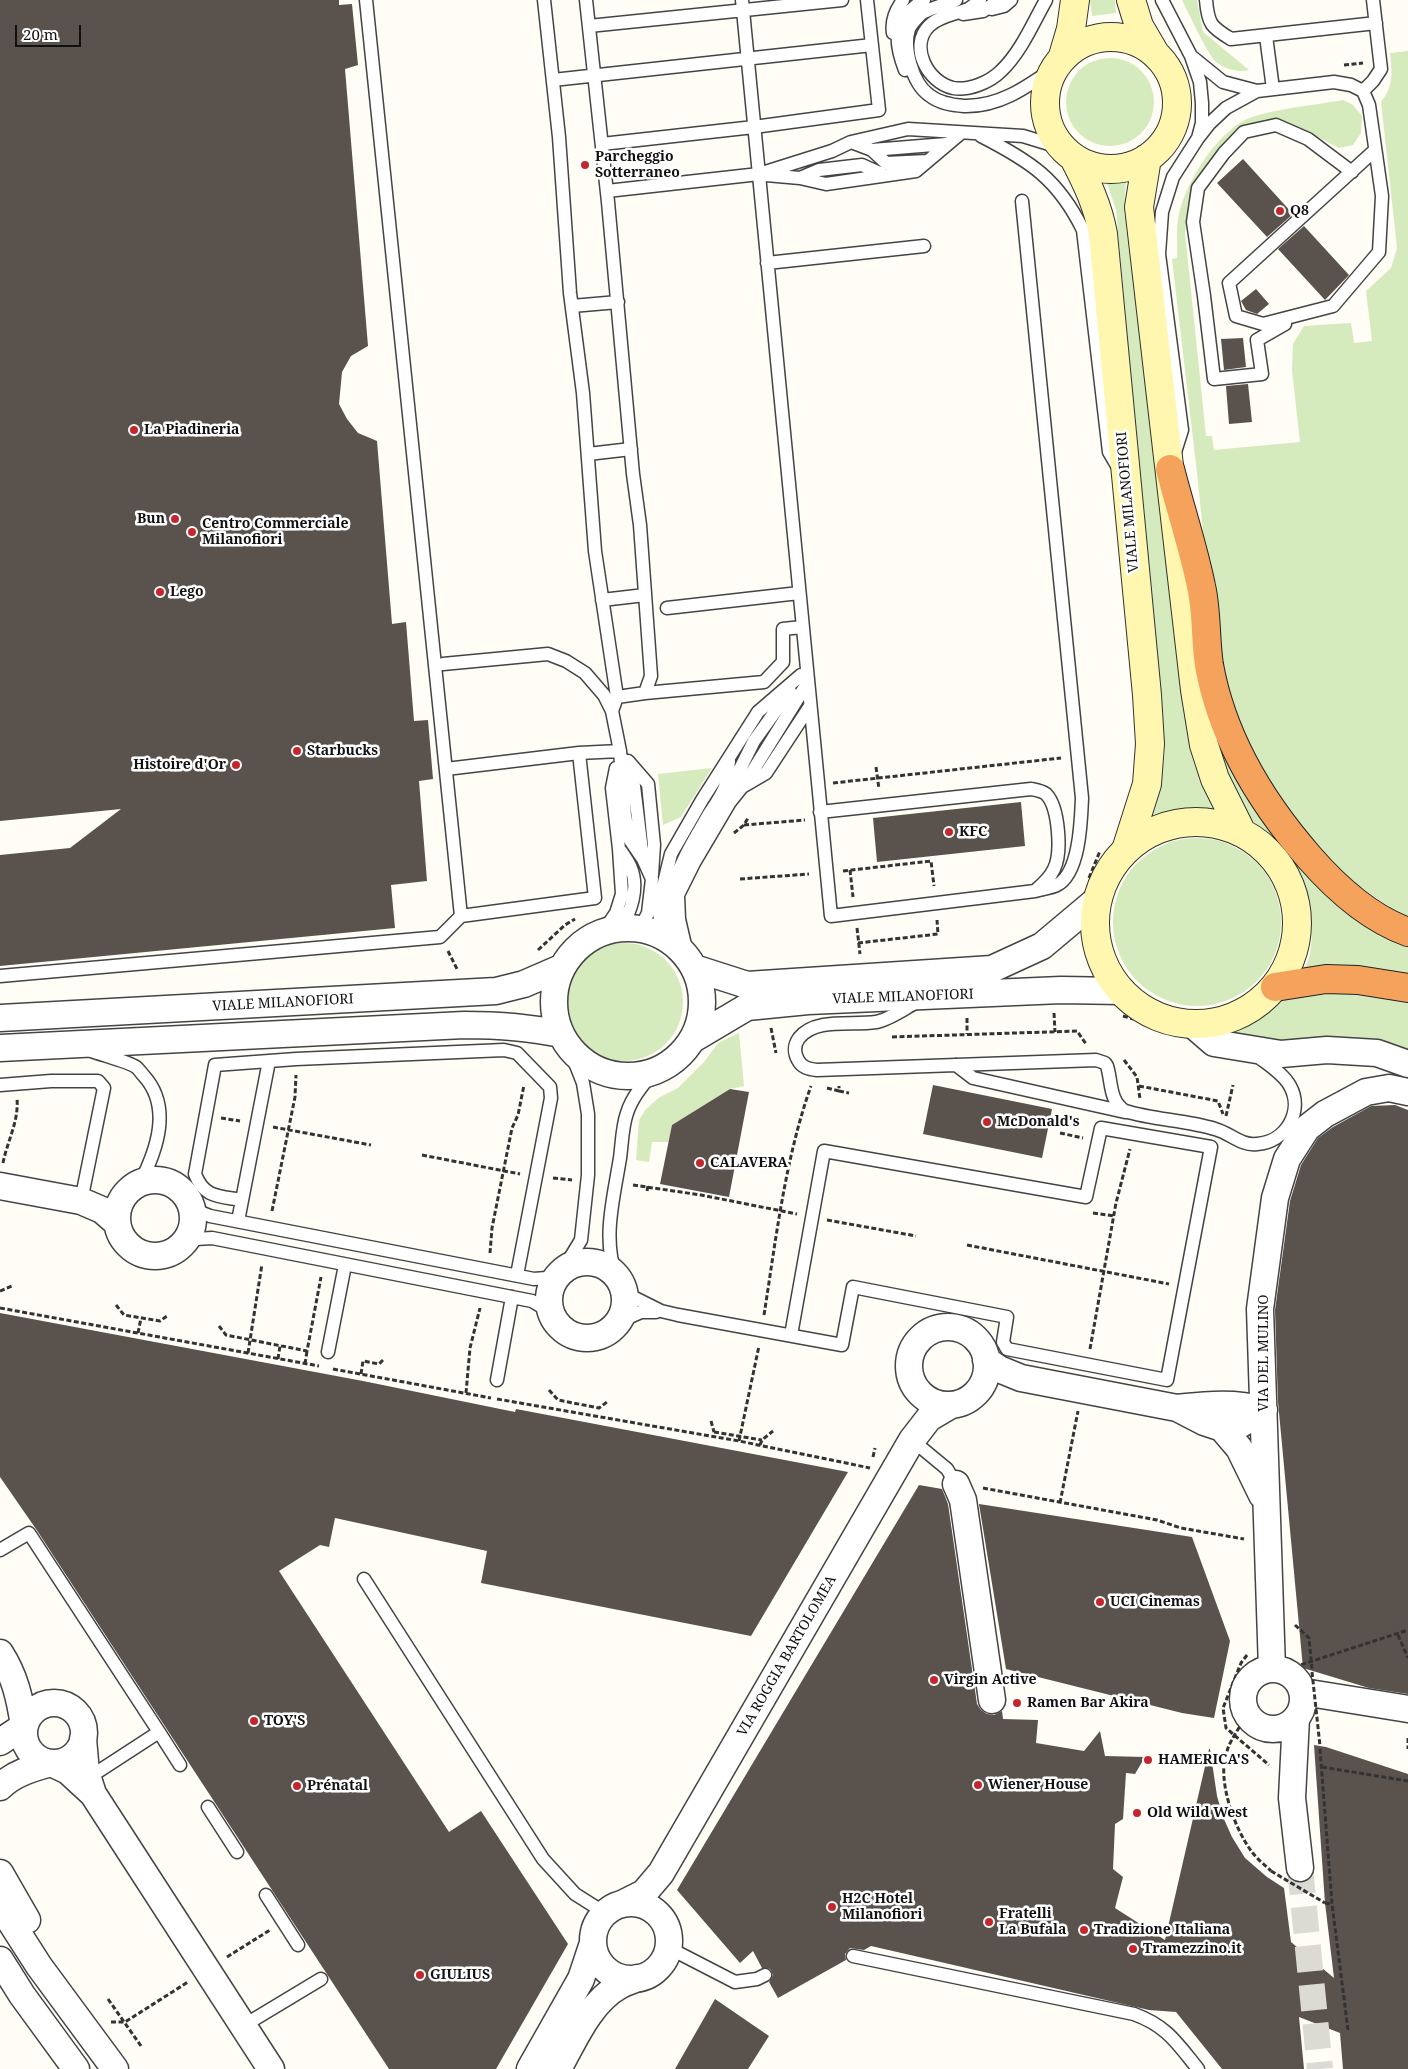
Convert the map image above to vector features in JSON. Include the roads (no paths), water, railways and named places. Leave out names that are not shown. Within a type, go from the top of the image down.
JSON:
[{"type":"highway","points":[[1170,469],[1202,587],[1209,665],[1230,737],[1270,809],[1329,880],[1365,908],[1408,932]]},
{"type":"highway","points":[[1275,986],[1326,979],[1358,980],[1408,988]]},
{"type":"main road","points":[[1075,0],[1071,29],[1059,62],[1046,88],[1044,110],[1050,130],[1068,153],[1098,168],[1123,168],[1147,158],[1164,141],[1175,120],[1177,96],[1170,74],[1139,26],[1131,0]]},
{"type":"main road","points":[[1059,62],[1080,44],[1100,37],[1120,37],[1140,43],[1156,55]]},
{"type":"main road","name":"VIALE MILANOFIORI","points":[[1068,153],[1096,205],[1103,234],[1150,744],[1147,784],[1115,848],[1112,866],[1103,883],[1091,892],[1098,948],[1107,972],[1122,991],[1136,1004],[1154,1015],[1167,1020],[1192,1024],[1224,1020],[1254,1006],[1275,986],[1290,958],[1296,940],[1297,918],[1294,897],[1284,873],[1267,851],[1242,833],[1222,826],[1201,822],[1182,823],[1163,828],[1115,848]]},
{"type":"main road","name":"VIALE MILANOFIORI","points":[[1147,158],[1139,207],[1204,745],[1215,779],[1242,833]]},
{"type":"street","name":"VIALE MILANOFIORI","points":[[565,1042],[554,1012],[554,990],[561,968],[572,953],[586,940],[655,942],[747,985],[992,969],[1042,946],[1091,892]]},
{"type":"street","name":"VIALE MILANOFIORI","points":[[655,942],[702,992],[701,1016],[693,1038]]},
{"type":"street","name":"VIALE MILANOFIORI","points":[[0,1018],[496,991],[524,984],[561,968]]},
{"type":"street","name":"VIALE MILANOFIORI","points":[[0,1048],[464,1025],[529,1027],[565,1042],[592,1067],[600,1071],[618,1076],[636,1076],[654,1072],[676,1058],[693,1038],[747,1007],[808,1001],[1061,990],[1122,991]]},
{"type":"street","points":[[1192,1024],[1214,1043],[1281,1054],[1327,1050],[1377,1053],[1408,1064]]},
{"type":"street","name":"VIA DEL MULINO","points":[[1272,1669],[1260,1309],[1275,1198],[1287,1159],[1307,1128],[1332,1110],[1366,1092],[1389,1088],[1408,1092]]},
{"type":"street","points":[[1,1177],[81,1201],[102,1210],[117,1223]]},
{"type":"street","points":[[81,1201],[103,1198],[151,1180],[162,1181],[181,1191],[188,1200],[192,1210],[192,1227],[184,1242],[176,1250],[164,1255],[151,1256],[139,1253],[128,1246],[120,1236],[117,1211],[122,1200],[134,1187]]},
{"type":"street","points":[[589,1262],[607,1267],[621,1284],[623,1313],[610,1330],[600,1336],[590,1338],[578,1337],[568,1333],[559,1326],[553,1317],[550,1293],[554,1282],[561,1273],[571,1266],[589,1262]]},
{"type":"street","points":[[944,1327],[956,1328],[967,1332],[976,1339],[983,1349],[986,1360],[984,1381],[978,1390],[966,1400],[951,1405],[928,1400],[919,1393],[913,1384],[909,1371],[911,1353],[923,1336],[933,1330],[944,1327]]},
{"type":"street","points":[[986,1360],[999,1369],[1021,1378],[1177,1408],[1219,1404],[1243,1405],[1264,1410]]},
{"type":"street","points":[[978,1390],[999,1381],[1021,1378]]},
{"type":"street","name":"VIA ROGGIA BARTOLOMEA","points":[[912,1440],[918,1414],[913,1384]]},
{"type":"street","name":"VIA ROGGIA BARTOLOMEA","points":[[615,1908],[644,1892],[661,1872],[912,1440],[929,1418],[951,1405]]},
{"type":"street","points":[[1177,1408],[1204,1422],[1222,1428],[1241,1424],[1264,1410]]},
{"type":"street","points":[[1222,1428],[1239,1448],[1254,1475],[1268,1510]]},
{"type":"street","points":[[956,1484],[963,1500],[992,1700]]},
{"type":"street","points":[[0,1787],[6,1780],[23,1772],[52,1763],[62,1762],[72,1757],[80,1749],[84,1727],[80,1717],[72,1709],[32,1687],[5,1660]]},
{"type":"street","points":[[5,1660],[19,1692],[24,1736],[27,1746],[33,1755],[89,1783]]},
{"type":"street","points":[[1300,1868],[1292,1798],[1284,1766],[1273,1746],[1252,1719],[1244,1704],[1247,1684],[1253,1676],[1262,1671],[1272,1669],[1283,1670],[1299,1682],[1308,1682],[1408,1709]]},
{"type":"street","points":[[1292,1798],[1309,1722],[1303,1701],[1308,1682]]},
{"type":"street","points":[[0,1742],[24,1726],[28,1717],[43,1705],[61,1704]]},
{"type":"street","points":[[1252,1719],[1265,1728],[1309,1722]]},
{"type":"street","points":[[83,1739],[89,1783],[270,2069]]},
{"type":"street","name":"VIA ROGGIA BARTOLOMEA","points":[[661,1872],[657,1899],[659,1915],[666,1925],[669,1936],[668,1948]]},
{"type":"street","points":[[0,1873],[30,1924],[61,1996]]},
{"type":"street","points":[[530,2069],[581,1980],[598,1922],[615,1908],[637,1903],[649,1907],[659,1915]]},
{"type":"street","points":[[0,1905],[61,1996],[114,2069]]},
{"type":"street","points":[[593,1943],[596,1955],[603,1966],[612,1974],[624,1978],[637,1978]]},
{"type":"street","points":[[558,2069],[600,2001],[617,1987],[648,1975],[658,1968],[665,1959],[668,1948]]},
{"type":"street","points":[[0,1960],[22,1995],[76,2069]]},
{"type":"lane","points":[[366,0],[461,916]]},
{"type":"lane","points":[[544,0],[553,80],[572,306],[578,343],[595,551],[617,697],[612,711]]},
{"type":"lane","points":[[586,0],[640,525],[651,676],[646,693]]},
{"type":"lane","points":[[589,26],[742,5],[842,0]]},
{"type":"lane","points":[[602,144],[754,127],[879,110],[867,0]]},
{"type":"lane","points":[[903,0],[896,11],[892,28],[897,50],[906,72],[927,94],[942,103],[965,106],[1002,100],[1027,86],[1059,62]]},
{"type":"lane","points":[[897,50],[899,26],[909,9],[924,0]]},
{"type":"lane","points":[[927,94],[914,75],[906,49],[909,28],[922,12],[956,0]]},
{"type":"lane","points":[[999,0],[948,15],[930,25],[920,39],[920,52],[924,64],[939,81],[951,88],[963,89],[987,81],[1001,72],[1013,58],[1046,0]]},
{"type":"lane","points":[[981,6],[1004,6],[1011,0]]},
{"type":"lane","points":[[1162,0],[1191,56],[1200,82],[1202,123],[1198,138]]},
{"type":"lane","points":[[1206,0],[1207,17],[1213,29],[1231,39],[1376,23]]},
{"type":"lane","points":[[1364,91],[1381,69],[1373,0]]},
{"type":"lane","points":[[742,5],[799,593],[805,674],[810,706],[831,916],[1035,892],[1058,885],[1068,876],[1073,865],[1080,828],[1082,798],[1070,696],[1022,201]]},
{"type":"lane","points":[[1266,36],[1272,89]]},
{"type":"lane","points":[[553,80],[872,45]]},
{"type":"lane","points":[[1191,56],[1222,82],[1257,91]]},
{"type":"lane","points":[[1170,469],[1182,430],[1159,254],[1162,212],[1173,177],[1198,138],[1209,124],[1226,108],[1257,91],[1334,82],[1351,85],[1364,91],[1368,105],[1382,196],[1379,252],[1333,306],[1263,324],[1236,316],[1229,283],[1374,151]]},
{"type":"lane","points":[[1300,315],[1257,340],[1262,374],[1214,379],[1204,296],[1192,222],[1198,188],[1244,132],[1276,125],[1308,139],[1352,172]]},
{"type":"lane","points":[[607,191],[759,174],[832,151],[851,142],[908,129],[1023,136],[1068,153]]},
{"type":"lane","points":[[759,174],[800,178],[819,170],[862,165],[884,175],[916,171],[961,133]]},
{"type":"lane","points":[[977,134],[1018,154],[1049,180],[1071,206],[1083,230],[1109,452],[1126,482]]},
{"type":"lane","points":[[851,142],[872,150],[886,163],[927,161]]},
{"type":"lane","points":[[872,150],[946,144]]},
{"type":"lane","points":[[767,263],[924,246]]},
{"type":"lane","points":[[572,306],[618,302]]},
{"type":"lane","points":[[588,454],[631,448]]},
{"type":"lane","points":[[667,608],[799,593]]},
{"type":"lane","points":[[602,600],[645,595]]},
{"type":"lane","points":[[617,697],[764,682],[783,662],[783,628],[802,626]]},
{"type":"lane","points":[[443,664],[548,654],[566,661],[585,673],[604,695],[612,711],[620,751],[634,786],[643,859],[652,879]]},
{"type":"lane","points":[[655,942],[660,918],[661,895],[672,854],[729,756],[758,712],[805,674]]},
{"type":"lane","points":[[655,942],[679,919],[678,895],[694,863],[730,802],[742,787],[805,674]]},
{"type":"lane","points":[[730,802],[739,771],[754,741],[805,674]]},
{"type":"lane","points":[[742,787],[766,773],[810,706]]},
{"type":"lane","points":[[446,770],[579,753],[620,751]]},
{"type":"lane","points":[[620,751],[612,788],[622,894],[616,913],[655,942]]},
{"type":"lane","points":[[620,751],[648,784],[654,845],[648,913],[655,942]]},
{"type":"lane","points":[[0,976],[440,937],[461,916],[595,898],[579,753]]},
{"type":"lane","points":[[655,942],[670,917],[670,895],[681,863],[726,785],[729,756]]},
{"type":"lane","points":[[821,815],[1031,789],[1044,793],[1052,803],[1056,816],[1058,850],[1055,868],[1048,879],[1035,892]]},
{"type":"lane","points":[[619,848],[632,868],[634,894],[629,914],[655,942]]},
{"type":"lane","points":[[928,996],[878,1022],[820,1026],[808,1030],[796,1042],[794,1053],[799,1062],[807,1069],[817,1070],[1101,1061],[1107,1066],[1115,1102],[1120,1107],[1135,1114]]},
{"type":"lane","points":[[188,1200],[200,1212],[210,1216],[534,1279],[546,1278],[561,1273],[581,1240],[588,1176],[588,1114],[583,1083],[565,1042]]},
{"type":"lane","points":[[72,1044],[136,1067],[152,1085],[160,1106],[160,1127],[152,1161],[134,1187]]},
{"type":"lane","points":[[956,1065],[973,1078],[1135,1114],[1215,1128],[1244,1143],[1256,1145],[1276,1139],[1291,1122],[1295,1108],[1289,1084],[1280,1074],[1248,1049]]},
{"type":"lane","points":[[242,1200],[213,1195],[199,1185],[195,1174],[215,1065],[296,1059],[504,1050],[517,1053],[550,1087],[551,1098],[517,1275]]},
{"type":"lane","points":[[238,1221],[269,1061]]},
{"type":"lane","points":[[654,1072],[638,1089],[627,1113],[610,1221],[610,1247],[612,1264],[621,1284],[661,1311]]},
{"type":"lane","points":[[0,1085],[98,1081],[104,1088],[81,1201]]},
{"type":"lane","points":[[618,1322],[641,1312],[661,1311],[791,1336],[842,1344],[853,1287],[1006,1318],[1003,1342],[1008,1349],[1166,1380],[1211,1147],[1101,1128],[1086,1197],[824,1151],[791,1336]]},
{"type":"lane","points":[[176,1250],[196,1239],[212,1238],[532,1301],[544,1308],[553,1317]]},
{"type":"lane","points":[[328,1352],[346,1265]]},
{"type":"lane","points":[[497,1380],[512,1298]]},
{"type":"lane","points":[[912,1440],[947,1468],[956,1484]]},
{"type":"lane","points":[[0,1550],[29,1533],[180,1765]]},
{"type":"lane","points":[[364,1579],[543,1858],[575,1894],[615,1908]]},
{"type":"lane","points":[[89,1783],[99,1771],[159,1732]]},
{"type":"lane","points":[[208,1807],[237,1852]]},
{"type":"lane","points":[[266,1895],[298,1945]]},
{"type":"lane","points":[[668,1948],[735,1982],[757,1979],[766,1975]]},
{"type":"lane","points":[[853,1956],[1134,2014],[1151,2020],[1166,2030],[1198,2069]]},
{"type":"lane","points":[[243,2026],[321,1979]]},
{"type":"tunnel","points":[[1300,1868],[1320,2069]]},
{"type":"place","name":"Parcheggio Sotterraneo","points":[[585,165]]},
{"type":"place","name":"Q8","points":[[1280,211]]},
{"type":"place","name":"La Piadineria","points":[[134,430]]},
{"type":"place","name":"Bun","points":[[175,519]]},
{"type":"place","name":"Centro Commerciale Milanofiori","points":[[192,532]]},
{"type":"place","name":"Lego","points":[[160,592]]},
{"type":"place","name":"Starbucks","points":[[297,751]]},
{"type":"place","name":"Histoire d'Or","points":[[236,765]]},
{"type":"place","name":"KFC","points":[[949,832]]},
{"type":"place","name":"McDonald's","points":[[987,1122]]},
{"type":"place","name":"CALAVERA","points":[[700,1163]]},
{"type":"place","name":"UCI Cinemas","points":[[1100,1602]]},
{"type":"place","name":"Virgin Active","points":[[934,1680]]},
{"type":"place","name":"Ramen Bar Akira","points":[[1017,1703]]},
{"type":"place","name":"TOY'S","points":[[254,1721]]},
{"type":"place","name":"HAMERICA'S","points":[[1148,1760]]},
{"type":"place","name":"Wiener House","points":[[978,1785]]},
{"type":"place","name":"Prénatal","points":[[297,1786]]},
{"type":"place","name":"Old Wild West","points":[[1137,1813]]},
{"type":"place","name":"H2C Hotel Milanofiori","points":[[832,1907]]},
{"type":"place","name":"Fratelli La Bufala","points":[[989,1922]]},
{"type":"place","name":"Tradizione Italiana","points":[[1084,1930]]},
{"type":"place","name":"Tramezzino.it","points":[[1133,1949]]},
{"type":"place","name":"GIULIUS","points":[[420,1975]]}]
